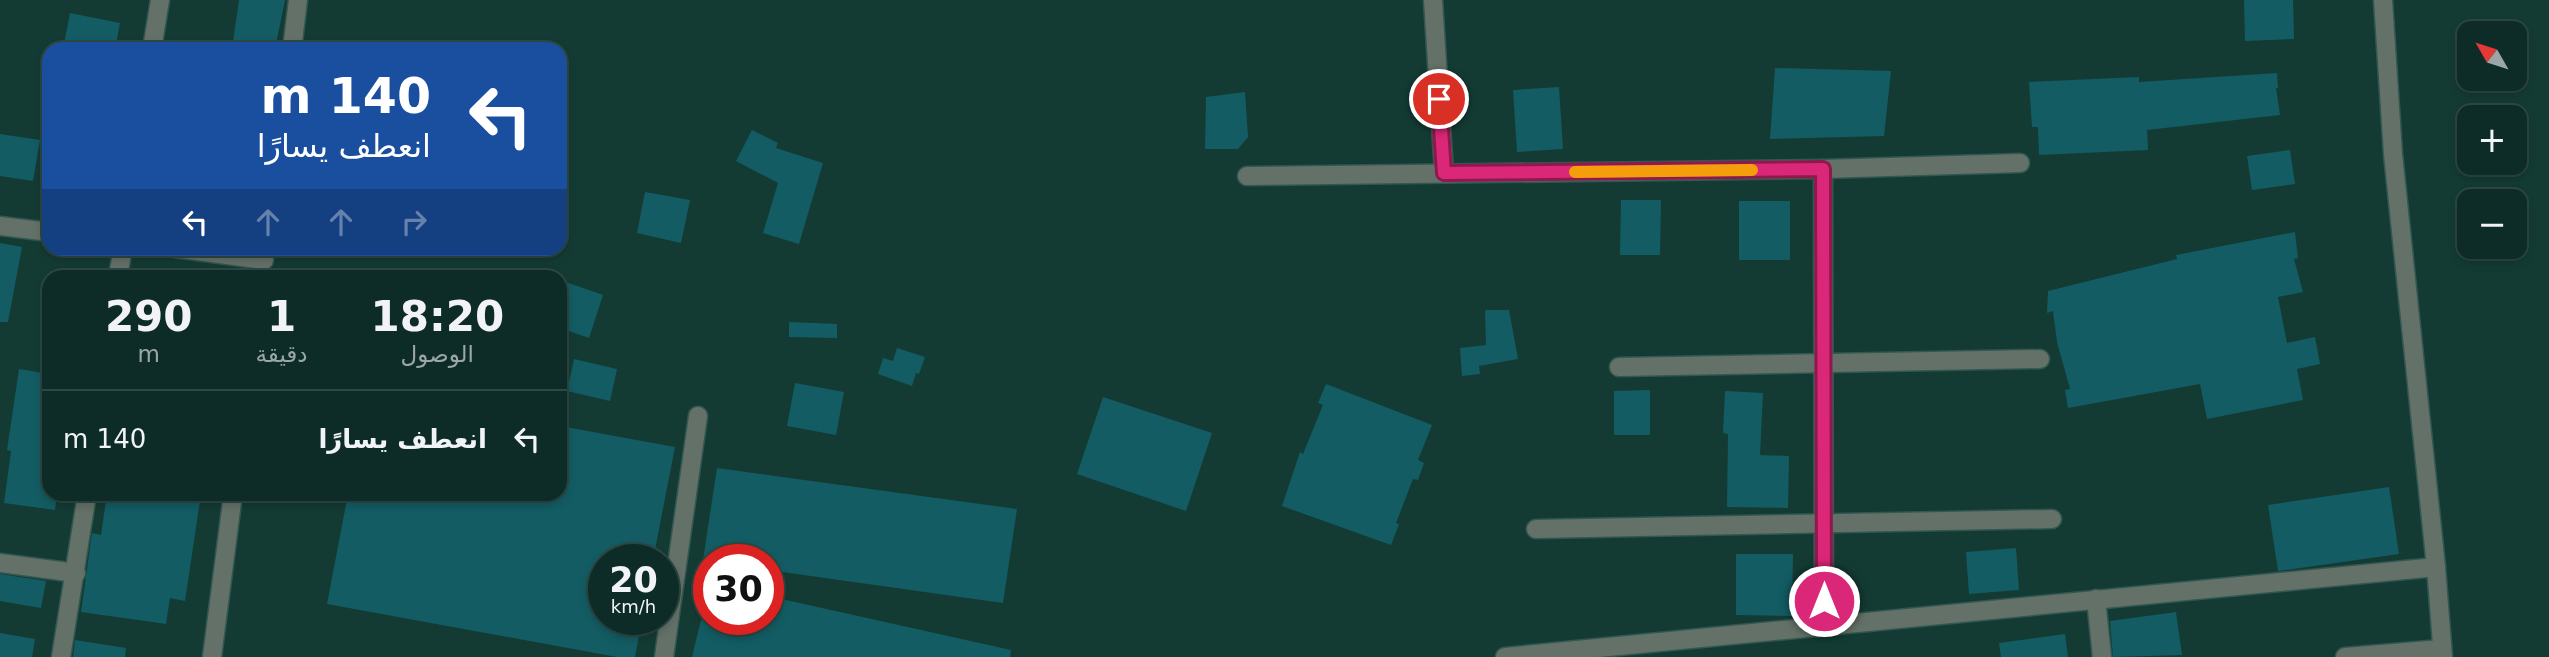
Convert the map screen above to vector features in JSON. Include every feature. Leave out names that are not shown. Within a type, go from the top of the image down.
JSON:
[{"type":"street","points":[[153,42],[160,0]]},
{"type":"street","points":[[293,42],[298,0]]},
{"type":"street","points":[[1433,0],[1444,173]]},
{"type":"street","points":[[2346,657],[2442,653],[2436,567],[2393,154],[2383,0]]},
{"type":"street","points":[[1247,176],[1823,169],[2020,163]]},
{"type":"street","points":[[1823,169],[1824,627]]},
{"type":"street","points":[[0,226],[42,231]]},
{"type":"street","points":[[225,256],[263,262]]},
{"type":"street","points":[[1619,367],[1823,361],[2040,359]]},
{"type":"street","points":[[664,657],[698,416]]},
{"type":"street","points":[[61,657],[86,501]]},
{"type":"street","points":[[212,657],[232,501]]},
{"type":"street","points":[[1536,529],[2052,519]]},
{"type":"street","points":[[0,563],[76,573]]},
{"type":"street","points":[[1504,657],[2436,567]]},
{"type":"street","points":[[2096,599],[2102,657]]},
{"type":"building","points":[[239,0],[285,0],[276,42],[233,42]]},
{"type":"building","points":[[2244,0],[2293,0],[2294,39],[2245,41]]},
{"type":"building","points":[[70,13],[120,23],[116,42],[64,42]]},
{"type":"building","points":[[1775,68],[1891,71],[1884,136],[1770,139]]},
{"type":"building","points":[[2277,73],[2280,115],[2147,130],[2148,150],[2039,155],[2038,127],[2032,127],[2029,82],[2139,77],[2139,82]]},
{"type":"building","points":[[1559,87],[1563,149],[1517,152],[1513,90]]},
{"type":"building","points":[[1245,92],[1248,137],[1238,149],[1205,149],[1206,97]]},
{"type":"building","points":[[752,130],[778,143],[776,148],[823,163],[799,244],[763,233],[778,183],[736,161]]},
{"type":"building","points":[[0,134],[40,140],[33,181],[0,176]]},
{"type":"building","points":[[2290,150],[2295,184],[2252,190],[2247,156]]},
{"type":"building","points":[[645,192],[690,200],[681,243],[637,233]]},
{"type":"building","points":[[1621,200],[1661,200],[1660,255],[1620,255]]},
{"type":"building","points":[[1739,201],[1790,201],[1790,260],[1739,260]]},
{"type":"building","points":[[2295,232],[2298,258],[2294,259],[2303,292],[2278,297],[2287,343],[2315,337],[2320,364],[2297,369],[2303,400],[2207,419],[2200,384],[2068,408],[2065,390],[2070,389],[2057,342],[2053,311],[2047,313],[2048,291],[2177,259],[2176,255]]},
{"type":"building","points":[[0,243],[22,247],[8,322],[0,322]]},
{"type":"building","points":[[567,282],[603,295],[589,338],[567,330]]},
{"type":"building","points":[[1485,310],[1509,310],[1518,359],[1479,366],[1480,374],[1462,376],[1460,348],[1486,345]]},
{"type":"building","points":[[789,322],[837,324],[837,338],[789,337]]},
{"type":"building","points":[[897,348],[925,357],[912,386],[878,374],[883,358],[893,361]]},
{"type":"building","points":[[574,359],[617,369],[610,401],[567,391]]},
{"type":"building","points":[[19,369],[42,373],[42,501],[56,501],[55,510],[4,503],[11,451],[7,450]]},
{"type":"building","points":[[795,383],[844,392],[836,435],[787,426]]},
{"type":"building","points":[[1326,384],[1432,425],[1418,460],[1424,463],[1418,480],[1413,479],[1396,523],[1399,524],[1391,545],[1282,506],[1300,452],[1303,454],[1323,405],[1318,403]]},
{"type":"building","points":[[1650,390],[1650,435],[1614,435],[1614,391]]},
{"type":"building","points":[[1725,391],[1763,393],[1760,455],[1789,456],[1788,508],[1727,507],[1728,434],[1723,433]]},
{"type":"building","points":[[1103,397],[1212,433],[1186,511],[1077,474]]},
{"type":"building","points":[[567,427],[675,447],[656,544],[588,544],[588,635],[639,635],[635,657],[617,657],[327,604],[347,501],[567,501]]},
{"type":"building","points":[[717,468],[1017,509],[1003,603],[784,572],[784,544],[705,544]]},
{"type":"building","points":[[2389,487],[2399,554],[2278,571],[2268,505]]},
{"type":"building","points":[[106,501],[200,501],[185,601],[170,598],[166,624],[81,612],[92,533],[101,535]]},
{"type":"building","points":[[2016,548],[2019,590],[1969,594],[1966,552]]},
{"type":"building","points":[[1736,554],[1793,554],[1792,616],[1736,615]]},
{"type":"building","points":[[0,574],[46,581],[41,608],[0,601]]},
{"type":"building","points":[[784,600],[1011,650],[1010,657],[692,657],[697,635],[784,635]]},
{"type":"building","points":[[2176,612],[2182,655],[2113,657],[2110,621]]},
{"type":"building","points":[[0,633],[35,639],[32,657],[0,657]]},
{"type":"building","points":[[2065,634],[2068,657],[2001,657],[1999,643]]},
{"type":"building","points":[[75,640],[126,648],[125,657],[73,657]]},
{"type":"slow traffic","points":[[1575,172],[1752,170]]},
{"type":"route","points":[[1439,99],[1444,173],[1823,169],[1824,601]]}]
